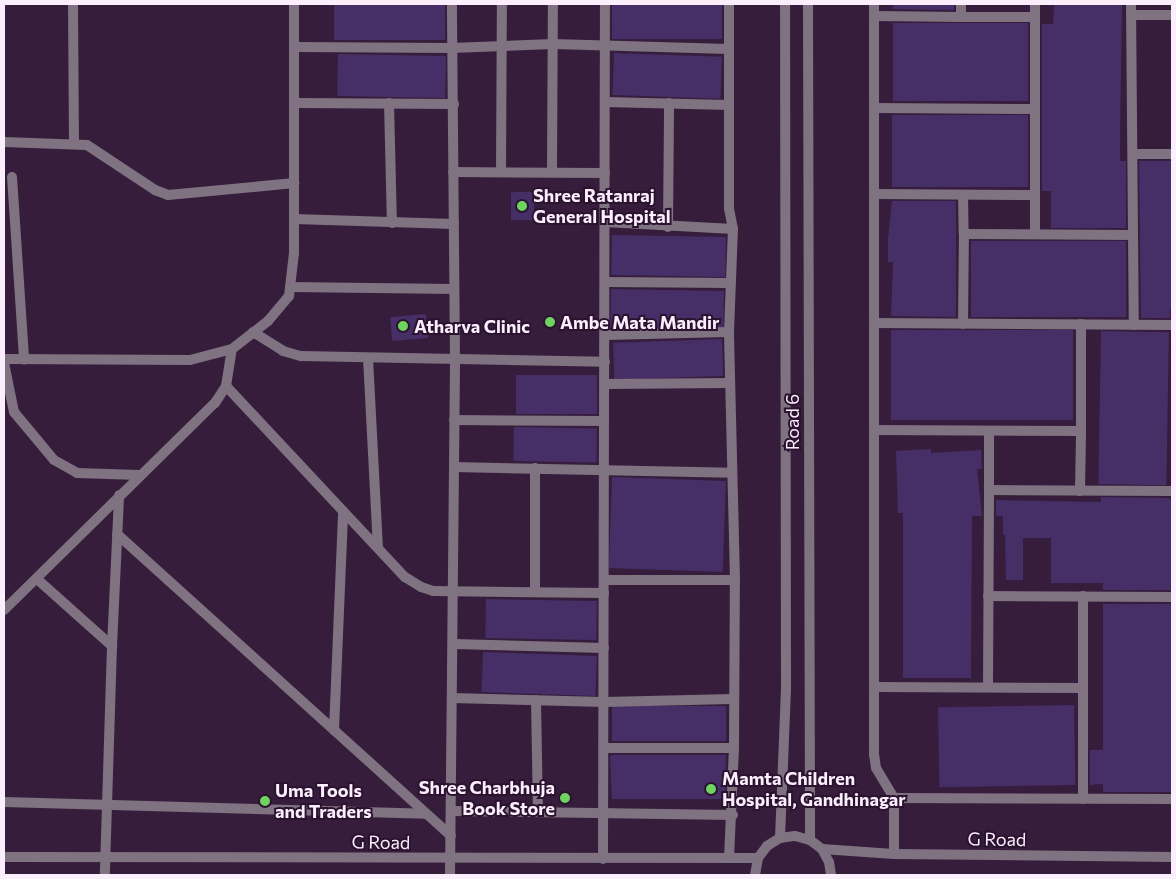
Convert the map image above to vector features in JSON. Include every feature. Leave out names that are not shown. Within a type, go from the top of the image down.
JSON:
[{"type":"street","points":[[73,4],[74,143]]},
{"type":"street","points":[[4,359],[190,360],[232,349],[253,332],[289,296],[294,219],[294,4]]},
{"type":"street","points":[[450,875],[454,644],[455,359],[452,4]]},
{"type":"street","points":[[501,172],[502,4]]},
{"type":"street","points":[[552,172],[554,4]]},
{"type":"street","points":[[604,859],[605,4]]},
{"type":"street","points":[[729,4],[729,209],[733,229],[729,332],[735,580],[733,815],[729,858]]},
{"type":"street","name":"Road 6","points":[[780,838],[786,689],[785,4]]},
{"type":"street","name":"Road 6","points":[[808,4],[810,840]]},
{"type":"street","points":[[874,4],[874,686],[876,768],[894,798],[894,854]]},
{"type":"street","points":[[960,4],[960,17]]},
{"type":"street","points":[[1035,4],[1035,234]]},
{"type":"street","points":[[1131,4],[1134,325]]},
{"type":"street","points":[[1131,15],[1172,16]]},
{"type":"street","points":[[874,16],[1035,17]]},
{"type":"street","points":[[294,47],[452,48],[503,44],[553,44],[605,47],[729,49]]},
{"type":"street","points":[[605,102],[729,104]]},
{"type":"street","points":[[294,103],[454,104]]},
{"type":"street","points":[[389,103],[392,223]]},
{"type":"street","points":[[668,226],[669,103]]},
{"type":"street","points":[[874,108],[1035,109]]},
{"type":"street","points":[[4,142],[74,143],[102,153],[155,190],[168,195],[294,183]]},
{"type":"street","points":[[1133,154],[1172,154]]},
{"type":"street","points":[[453,172],[605,173]]},
{"type":"street","points":[[12,177],[24,360]]},
{"type":"street","points":[[874,194],[1035,195]]},
{"type":"street","points":[[963,194],[963,324]]},
{"type":"street","points":[[294,219],[454,224]]},
{"type":"street","points":[[605,222],[733,229]]},
{"type":"street","points":[[964,234],[1133,235]]},
{"type":"street","points":[[606,282],[730,283]]},
{"type":"street","points":[[290,287],[454,289]]},
{"type":"street","points":[[874,323],[1172,325]]},
{"type":"street","points":[[1080,491],[1081,324]]},
{"type":"street","points":[[253,332],[283,351],[301,356],[605,362]]},
{"type":"street","points":[[605,335],[729,332]]},
{"type":"street","points":[[4,610],[139,475],[215,404],[226,386],[232,349]]},
{"type":"street","points":[[368,358],[378,548]]},
{"type":"street","points":[[4,363],[5,376],[14,412],[66,469],[76,473],[139,475]]},
{"type":"street","points":[[606,384],[730,383]]},
{"type":"street","points":[[226,386],[405,577],[421,587],[453,590],[604,593]]},
{"type":"street","points":[[454,420],[604,421]]},
{"type":"street","points":[[874,430],[1081,431]]},
{"type":"street","points":[[988,687],[989,431]]},
{"type":"street","points":[[454,467],[604,468],[732,473]]},
{"type":"street","points":[[535,468],[535,592]]},
{"type":"street","points":[[989,490],[1172,491]]},
{"type":"street","points":[[105,875],[119,495]]},
{"type":"street","points":[[334,730],[343,511]]},
{"type":"street","points":[[117,534],[450,836]]},
{"type":"street","points":[[37,579],[112,646]]},
{"type":"street","points":[[604,580],[735,580]]},
{"type":"street","points":[[988,596],[1172,597]]},
{"type":"street","points":[[1083,596],[1083,799]]},
{"type":"street","points":[[454,644],[604,648]]},
{"type":"street","points":[[874,686],[1083,688]]},
{"type":"street","points":[[452,698],[604,702],[734,699]]},
{"type":"street","points":[[536,700],[538,812]]},
{"type":"street","points":[[604,748],[734,748]]},
{"type":"street","points":[[894,798],[1172,799]]},
{"type":"street","points":[[4,802],[426,814]]},
{"type":"street","points":[[451,811],[733,815]]},
{"type":"street","points":[[755,875],[758,858],[767,846],[780,838],[795,836],[810,840],[822,849],[830,862],[831,875]]},
{"type":"street","name":"G Road","points":[[822,849],[894,854],[1172,856]]},
{"type":"street","name":"G Road","points":[[4,857],[758,858]]},
{"type":"building","points":[[334,4],[445,4],[445,40],[334,40]]},
{"type":"building","points":[[612,4],[722,4],[722,39],[612,39]]},
{"type":"building","points":[[893,4],[954,4],[954,10],[893,9]]},
{"type":"building","points":[[1054,4],[1122,4],[1120,161],[1126,161],[1126,228],[1051,228],[1051,191],[1042,191],[1042,24],[1053,24]]},
{"type":"building","points":[[893,23],[1028,23],[1028,101],[893,101]]},
{"type":"building","points":[[614,53],[722,57],[720,99],[613,95]]},
{"type":"building","points":[[338,54],[446,56],[445,98],[337,96]]},
{"type":"building","points":[[892,115],[1028,115],[1028,187],[892,187]]},
{"type":"building","points":[[1139,161],[1172,161],[1172,309],[1170,309],[1170,318],[1141,318]]},
{"type":"building","points":[[511,192],[534,192],[534,220],[511,220]]},
{"type":"building","points":[[892,201],[956,201],[956,317],[891,316],[893,262],[888,262],[888,238]]},
{"type":"building","points":[[612,235],[726,237],[725,277],[611,275]]},
{"type":"building","points":[[971,241],[1126,241],[1126,317],[971,317]]},
{"type":"building","points":[[611,289],[724,291],[723,330],[610,328]]},
{"type":"building","points":[[426,314],[428,338],[392,341],[390,317]]},
{"type":"building","points":[[891,330],[1073,330],[1073,420],[891,420]]},
{"type":"building","points":[[1101,331],[1169,332],[1166,485],[1098,484]]},
{"type":"building","points":[[722,339],[723,376],[614,380],[613,343]]},
{"type":"building","points":[[516,375],[597,375],[597,414],[516,414]]},
{"type":"building","points":[[514,427],[597,428],[596,462],[513,461]]},
{"type":"building","points":[[931,449],[931,453],[981,450],[982,469],[977,469],[982,516],[972,516],[971,678],[903,678],[903,513],[898,513],[896,451]]},
{"type":"building","points":[[612,477],[726,481],[723,572],[609,568]]},
{"type":"building","points":[[1101,497],[1169,498],[1172,501],[1171,590],[1103,590],[1103,583],[1051,583],[1051,538],[1023,538],[1023,580],[1006,580],[1003,516],[996,516],[996,500],[1101,502]]},
{"type":"building","points":[[486,599],[597,601],[596,640],[485,638]]},
{"type":"building","points":[[1103,604],[1171,604],[1172,792],[1103,792],[1103,784],[1090,785],[1090,750],[1103,750]]},
{"type":"building","points":[[483,652],[597,656],[596,696],[482,692]]},
{"type":"building","points":[[1074,705],[1075,785],[939,787],[938,707]]},
{"type":"building","points":[[612,706],[726,706],[726,741],[612,741]]},
{"type":"building","points":[[726,755],[725,799],[612,799],[610,756]]},
{"type":"place","name":"Shree Ratanraj General Hospital","points":[[522,206]]},
{"type":"place","name":"Ambe Mata Mandir","points":[[550,322]]},
{"type":"place","name":"Atharva Clinic","points":[[403,326]]},
{"type":"place","name":"Mamta Children Hospital, Gandhinagar","points":[[711,789]]},
{"type":"place","name":"Shree Charbhuja Book Store","points":[[565,798]]},
{"type":"place","name":"Uma Tools and Traders","points":[[265,801]]}]
